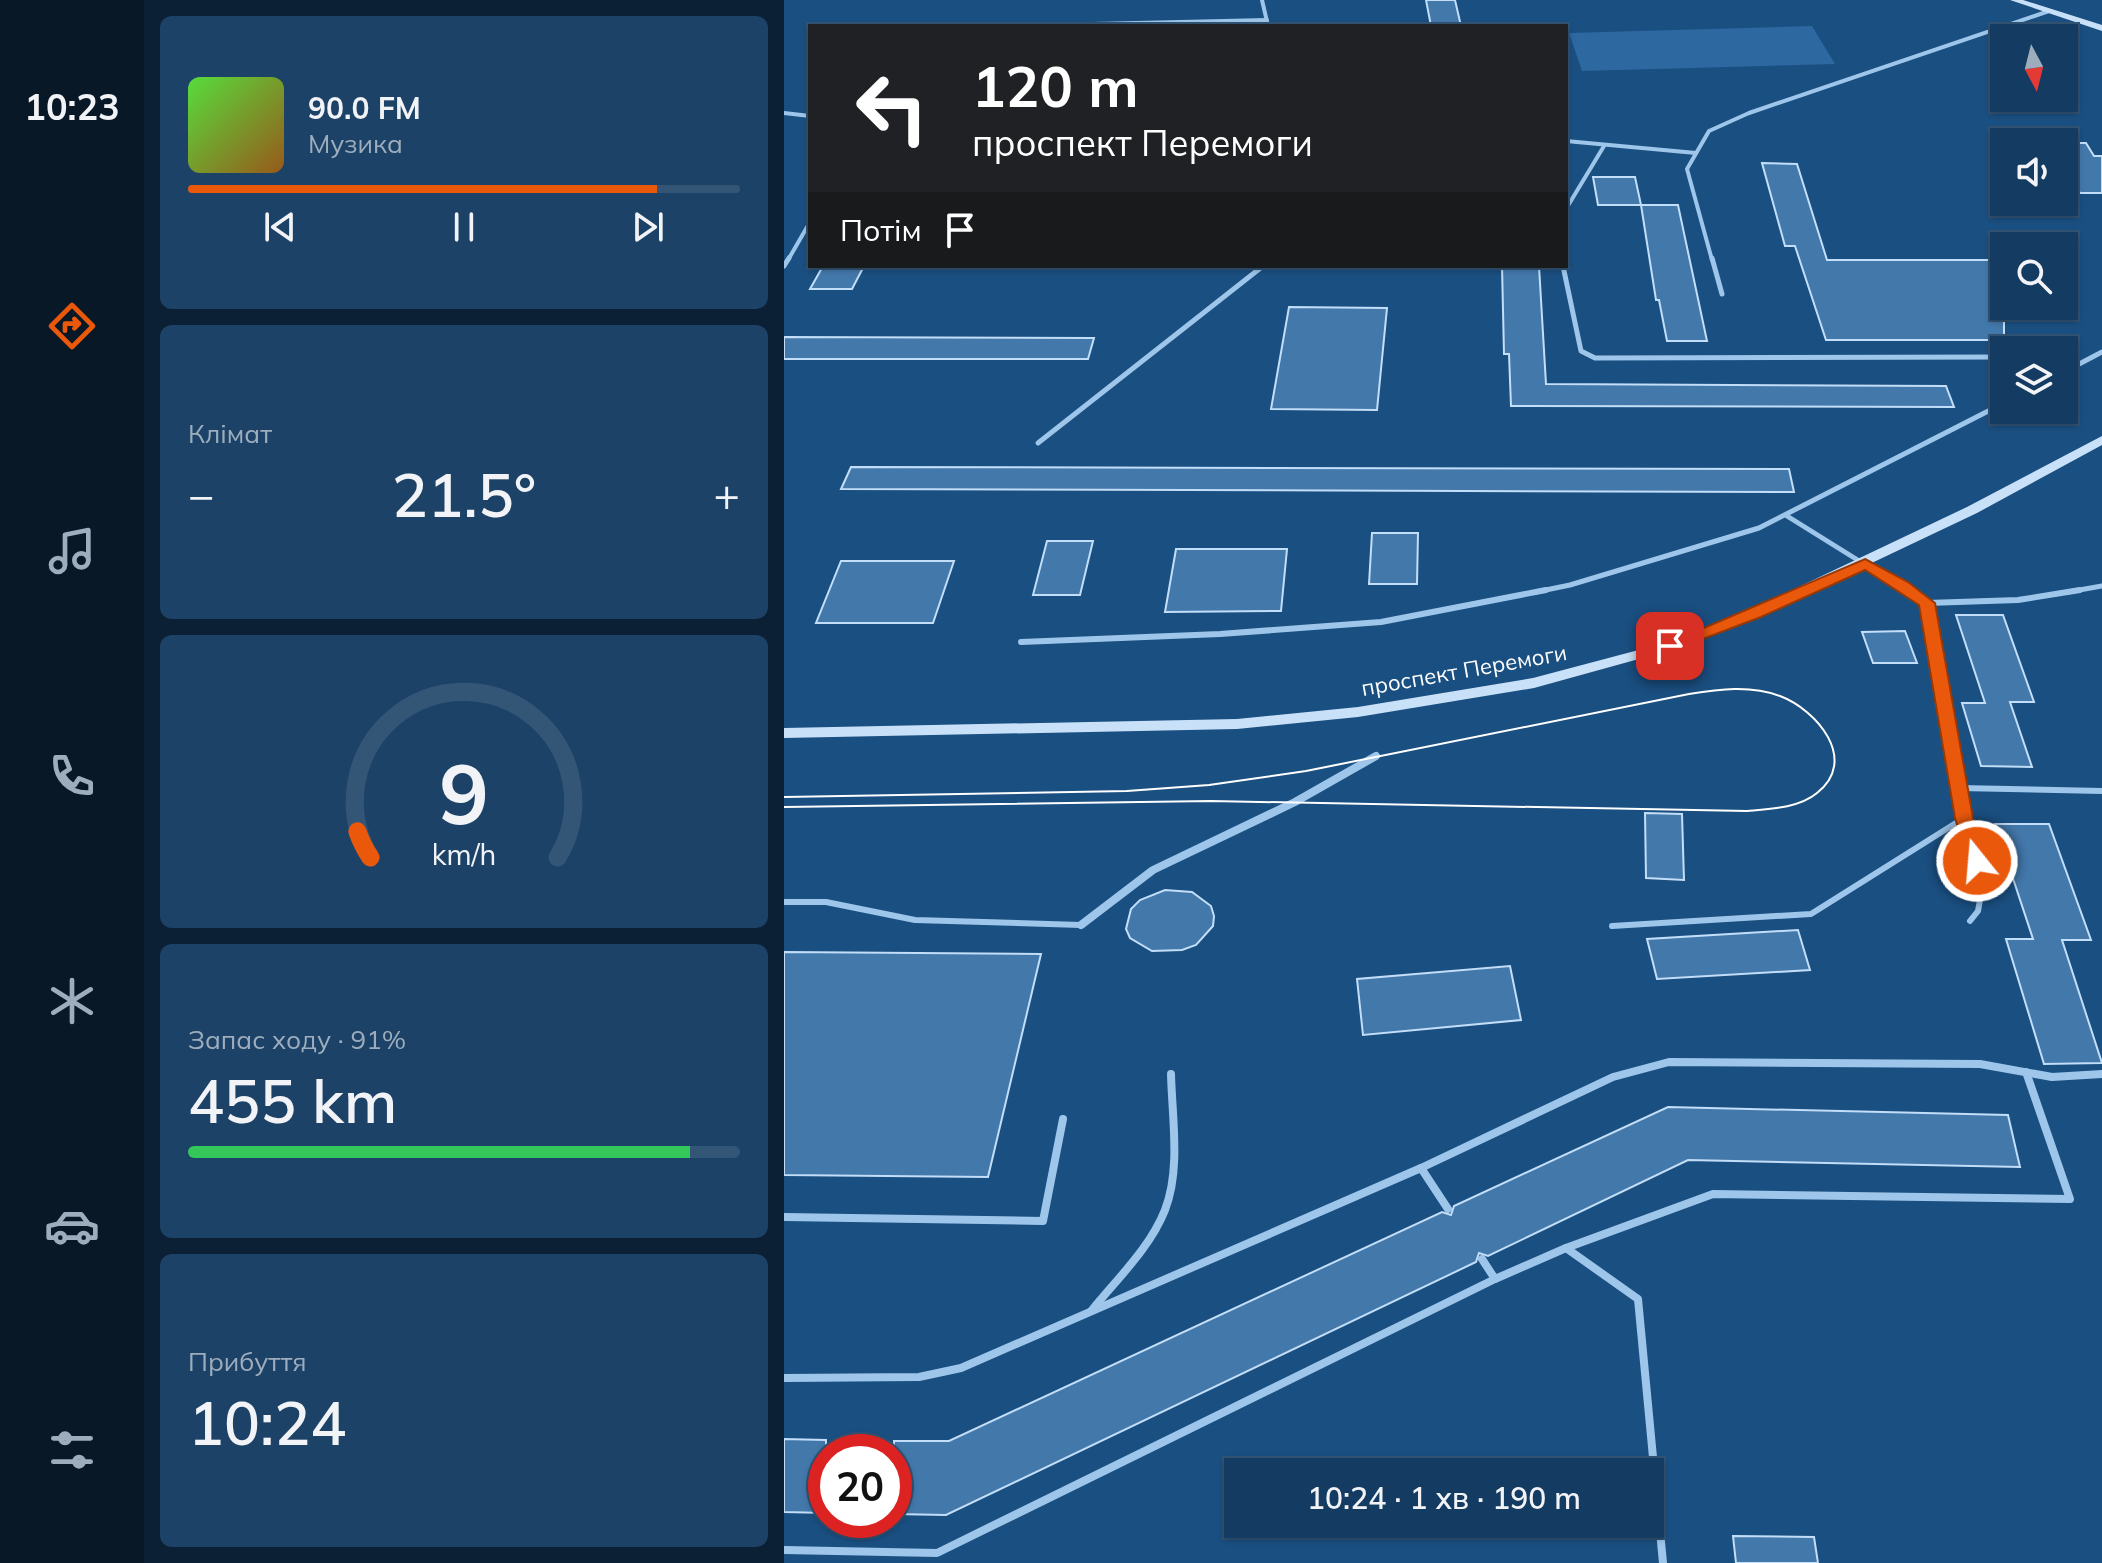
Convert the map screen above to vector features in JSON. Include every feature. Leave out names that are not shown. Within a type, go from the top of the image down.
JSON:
[{"type":"main road","points":[[2014,0],[2102,28]]},
{"type":"main road","name":"проспект Перемоги","points":[[784,733],[1192,726],[1304,719],[1534,683],[1611,664],[1718,629],[1865,563],[2102,440]]},
{"type":"street","points":[[1081,925],[1153,870],[1295,802],[1376,756]]},
{"type":"lane","points":[[1262,0],[1268,24]]},
{"type":"lane","points":[[1722,294],[1687,169],[1709,131],[1749,113],[2049,11]]},
{"type":"lane","points":[[1090,24],[1267,20]]},
{"type":"lane","points":[[784,113],[808,116]]},
{"type":"lane","points":[[1568,141],[1696,153]]},
{"type":"lane","points":[[1568,206],[1604,146]]},
{"type":"lane","points":[[784,266],[808,225]]},
{"type":"lane","points":[[1038,443],[1260,268]]},
{"type":"lane","points":[[1563,268],[1581,351],[1595,358],[1990,357]]},
{"type":"lane","points":[[2078,365],[2102,352]]},
{"type":"lane","points":[[1021,642],[1351,625],[1415,617],[1570,585],[1729,538],[1787,516],[1990,410]]},
{"type":"lane","points":[[1787,516],[1927,603],[2018,600],[2102,586]]},
{"type":"lane","points":[[1927,603],[1964,818],[1983,883],[1978,911],[1970,921]]},
{"type":"lane","points":[[1959,788],[2102,791]]},
{"type":"lane","points":[[1612,926],[1811,914],[1964,818]]},
{"type":"lane","points":[[784,902],[826,902],[915,920],[1081,925]]},
{"type":"lane","points":[[784,1378],[919,1377],[961,1368],[1421,1168],[1613,1077],[1642,1067],[1669,1062],[1980,1064],[2052,1077],[2102,1074]]},
{"type":"lane","points":[[784,1550],[937,1553],[1495,1279],[1566,1248],[1713,1194],[2070,1199],[2026,1072]]},
{"type":"lane","points":[[1090,1312],[1139,1250],[1165,1209],[1171,1187],[1171,1074]]},
{"type":"lane","points":[[784,1217],[1043,1221],[1063,1119]]},
{"type":"lane","points":[[1421,1168],[1448,1209]]},
{"type":"lane","points":[[1566,1248],[1638,1299],[1663,1563]]},
{"type":"lane","points":[[1482,1259],[1495,1279]]},
{"type":"shaded area","points":[[1812,26],[1835,64],[1582,71],[1569,33]]},
{"type":"building","points":[[1426,0],[1455,0],[1461,24],[1431,24]]},
{"type":"building","points":[[2078,143],[2086,143],[2094,156],[2102,156],[2102,193],[2080,193]]},
{"type":"building","points":[[1762,163],[1797,164],[1827,260],[1990,260],[1990,320],[2004,320],[2004,336],[1990,336],[1990,340],[1826,340],[1795,246],[1785,246]]},
{"type":"building","points":[[1593,177],[1635,177],[1641,205],[1598,205]]},
{"type":"building","points":[[1641,205],[1678,205],[1707,341],[1667,341],[1659,300],[1656,300]]},
{"type":"building","points":[[822,268],[863,268],[852,289],[810,289]]},
{"type":"building","points":[[1502,268],[1539,268],[1546,384],[1946,386],[1954,407],[1511,406],[1509,354],[1504,354]]},
{"type":"building","points":[[1289,307],[1387,308],[1377,410],[1271,409]]},
{"type":"building","points":[[784,337],[1094,338],[1088,359],[784,359]]},
{"type":"building","points":[[851,467],[1789,469],[1794,492],[841,489]]},
{"type":"building","points":[[1372,533],[1418,533],[1417,584],[1369,584]]},
{"type":"building","points":[[1047,541],[1093,541],[1080,595],[1033,595]]},
{"type":"building","points":[[1176,549],[1287,549],[1281,611],[1165,612]]},
{"type":"building","points":[[841,561],[954,561],[933,623],[816,623]]},
{"type":"building","points":[[1956,615],[2003,615],[2034,702],[2010,702],[2032,767],[1981,766],[1962,703],[1985,703]]},
{"type":"building","points":[[1905,631],[1917,663],[1873,663],[1862,632]]},
{"type":"building","points":[[1645,813],[1682,814],[1684,880],[1646,878]]},
{"type":"building","points":[[1995,824],[2049,824],[2091,940],[2062,940],[2102,1063],[2044,1064],[2006,939],[2033,939]]},
{"type":"building","points":[[1165,890],[1192,892],[1211,906],[1213,926],[1196,945],[1182,950],[1152,951],[1130,938],[1126,929],[1131,909],[1140,900]]},
{"type":"building","points":[[1798,930],[1810,970],[1657,979],[1647,939]]},
{"type":"building","points":[[784,952],[1041,954],[988,1177],[784,1175]]},
{"type":"building","points":[[1510,966],[1521,1020],[1363,1035],[1357,979]]},
{"type":"building","points":[[1668,1107],[2008,1115],[2020,1167],[1688,1160],[1488,1256],[1479,1253],[1476,1262],[946,1515],[912,1514],[912,1441],[949,1441],[1442,1212],[1451,1215],[1454,1206]]},
{"type":"building","points":[[784,1439],[808,1440],[808,1513],[784,1512]]},
{"type":"building","points":[[1733,1536],[1814,1537],[1818,1563],[1736,1563]]},
{"type":"tram line","points":[[784,797],[1127,791],[1209,785],[1306,771],[1689,694],[1735,689],[1758,690],[1794,703],[1819,724],[1834,751],[1834,766],[1829,780],[1810,798],[1784,807],[1747,811],[1211,801],[784,807]]},
{"type":"route","points":[[1670,646],[1718,629],[1865,563],[1927,603],[1964,818],[1977,861]]}]
